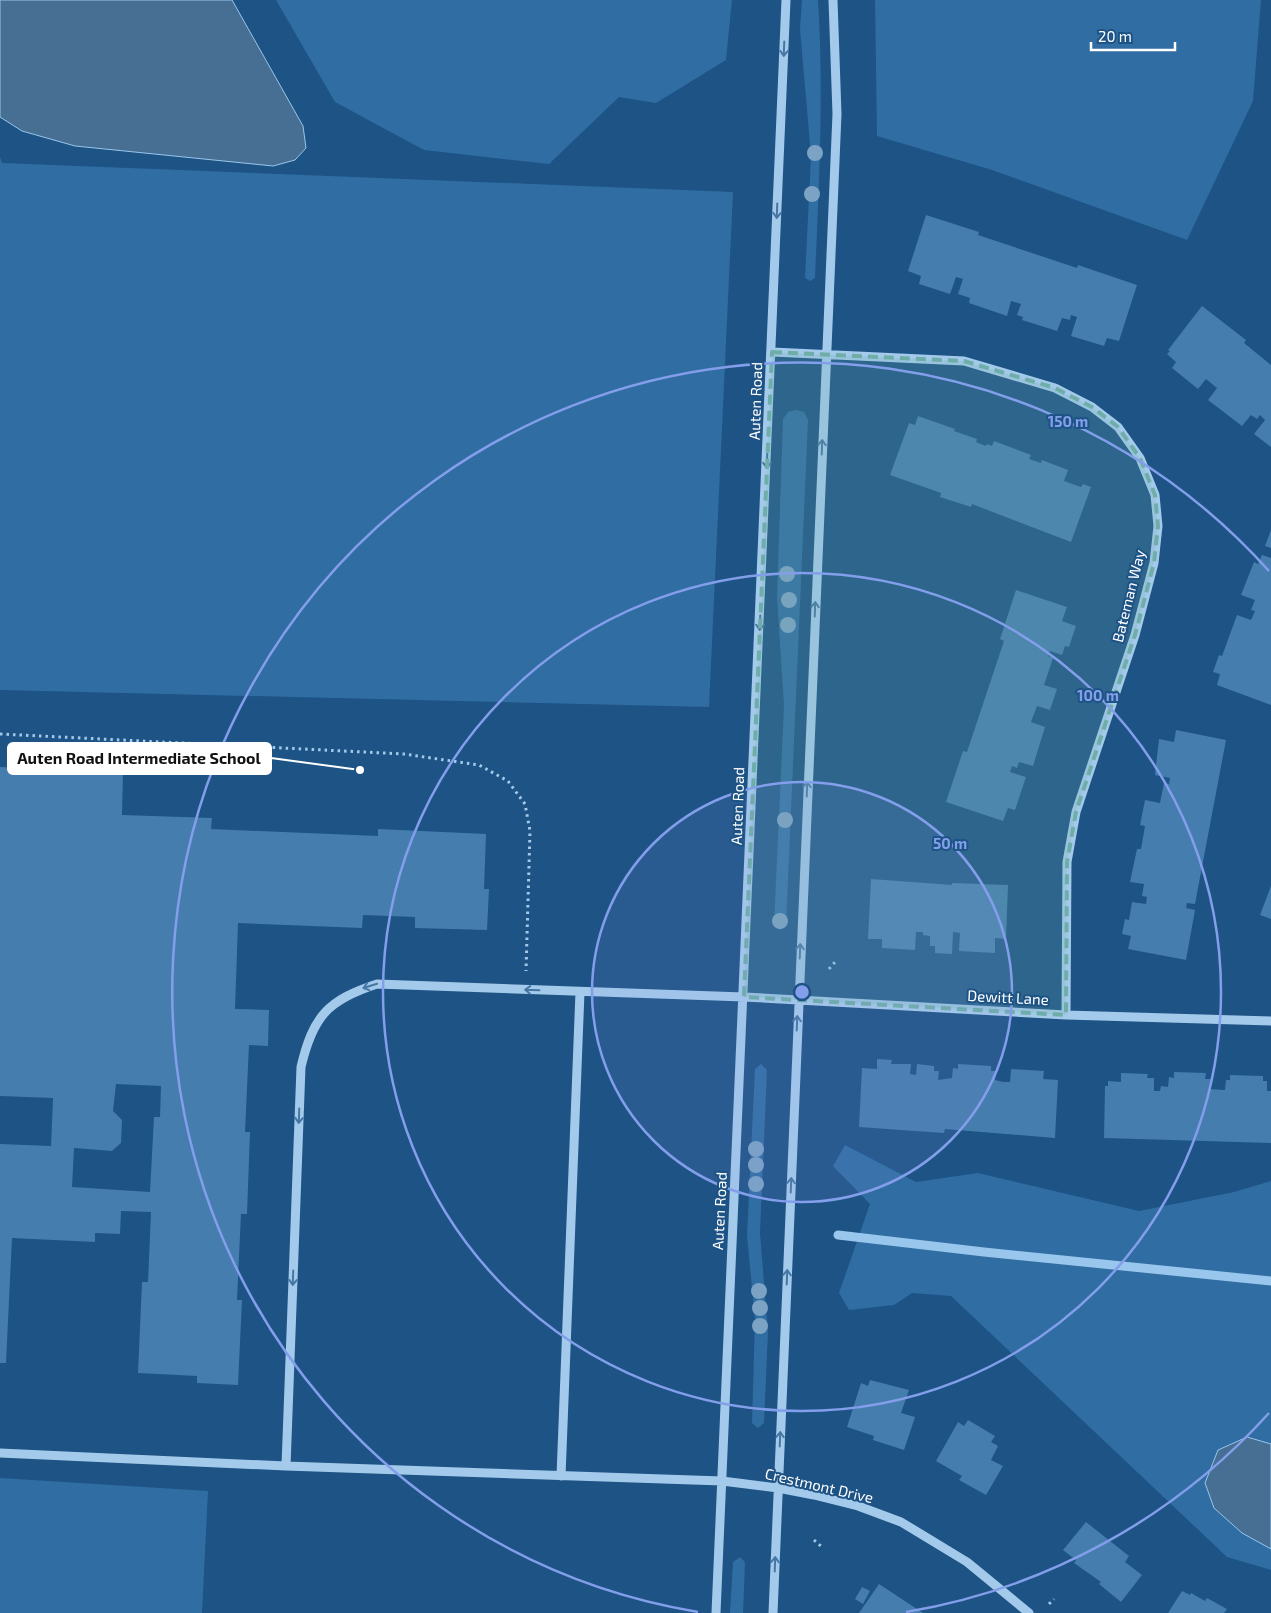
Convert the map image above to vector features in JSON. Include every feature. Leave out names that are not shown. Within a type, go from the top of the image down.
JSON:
[{"type":"street","name":"Auten Road","points":[[716,1613],[786,0]]},
{"type":"street","points":[[773,1613],[837,114],[833,0]]},
{"type":"street","name":"Bateman Way","points":[[772,352],[964,361],[1055,388],[1092,407],[1118,427],[1140,458],[1156,495],[1158,526],[1154,563],[1135,635],[1076,812],[1067,862],[1066,1015]]},
{"type":"street","name":"Dewitt Lane","points":[[286,1466],[301,1067],[307,1042],[316,1024],[332,1004],[351,992],[377,984],[744,997],[1066,1015],[1271,1021]]},
{"type":"street","points":[[561,1476],[580,992]]},
{"type":"street","name":"Crestmont Drive","points":[[0,1453],[286,1466],[722,1481],[778,1488],[858,1506],[901,1522],[966,1562],[1030,1613]]},
{"type":"path","points":[[0,734],[404,754],[479,765],[508,781],[525,804],[530,831],[525,990]]},
{"type":"path","points":[[830,969],[836,962]]},
{"type":"path","points":[[814,1540],[823,1548]]},
{"type":"path","points":[[1049,1604],[1054,1599]]},
{"type":"highlighted area","points":[[772,352],[964,361],[1055,388],[1092,407],[1118,427],[1140,458],[1155,495],[1158,526],[1154,563],[1135,635],[1076,812],[1067,862],[1066,1015],[744,997]]},
{"type":"shaded area","points":[[0,0],[232,0],[303,126],[306,148],[295,160],[273,166],[75,146],[22,131],[0,117]]},
{"type":"shaded area","points":[[276,0],[732,0],[726,60],[656,103],[619,97],[549,164],[424,150],[335,102]]},
{"type":"shaded area","points":[[802,0],[818,0],[820,35],[821,105],[818,209],[815,278],[810,281],[805,278],[811,156],[800,29]]},
{"type":"shaded area","points":[[875,0],[1261,0],[1253,101],[1187,240],[992,170],[877,136]]},
{"type":"shaded area","points":[[0,157],[2,163],[733,192],[709,707],[0,690]]},
{"type":"shaded area","points":[[796,410],[804,412],[808,420],[786,926],[780,930],[774,926],[784,705],[777,597],[783,419],[788,412]]},
{"type":"shaded area","points":[[761,1064],[767,1070],[760,1233],[768,1332],[764,1423],[758,1428],[752,1423],[755,1319],[747,1236],[755,1069]]},
{"type":"shaded area","points":[[845,1145],[916,1182],[978,1173],[1139,1211],[1234,1192],[1271,1181],[1271,1570],[1227,1557],[951,1296],[912,1293],[894,1305],[849,1310],[839,1293],[870,1204],[833,1166]]},
{"type":"shaded area","points":[[1247,1437],[1271,1444],[1271,1549],[1242,1533],[1214,1508],[1205,1483],[1218,1450]]},
{"type":"shaded area","points":[[0,1478],[208,1491],[202,1613],[0,1613]]},
{"type":"shaded area","points":[[740,1557],[745,1562],[743,1613],[730,1613],[733,1562]]},
{"type":"building","points":[[926,215],[979,232],[978,235],[1077,268],[1078,265],[1137,285],[1119,341],[1107,338],[1104,346],[1071,336],[1077,317],[1071,315],[1070,320],[1062,318],[1057,331],[1022,320],[1023,317],[1017,315],[1021,304],[1011,301],[1007,316],[969,303],[970,298],[958,294],[963,279],[956,277],[950,294],[919,284],[921,276],[908,271]]},
{"type":"building","points":[[1202,306],[1246,340],[1244,343],[1271,365],[1271,447],[1254,434],[1265,420],[1260,415],[1257,419],[1251,415],[1242,426],[1208,400],[1217,388],[1206,379],[1198,389],[1172,368],[1176,362],[1167,354],[1170,351],[1168,350]]},
{"type":"building","points":[[918,416],[955,429],[954,431],[977,439],[976,442],[986,446],[987,444],[992,446],[994,441],[1031,455],[1029,459],[1041,463],[1042,460],[1068,470],[1064,481],[1081,487],[1083,484],[1091,487],[1071,542],[972,504],[971,507],[940,497],[941,493],[890,475],[909,423],[915,425]]},
{"type":"building","points":[[1271,530],[1271,548],[1265,546]]},
{"type":"building","points":[[1262,555],[1271,558],[1271,705],[1217,685],[1220,674],[1213,672],[1219,655],[1222,656],[1237,615],[1251,620],[1255,611],[1251,610],[1255,600],[1241,595],[1254,562],[1258,564]]},
{"type":"building","points":[[1016,590],[1067,607],[1062,621],[1076,626],[1069,647],[1065,646],[1062,655],[1050,651],[1048,656],[1053,658],[1044,685],[1057,689],[1050,710],[1037,706],[1031,722],[1045,727],[1033,766],[1019,762],[1017,768],[1012,766],[1010,772],[1026,777],[1015,810],[1008,808],[1003,821],[946,802],[963,751],[967,752],[1004,641],[1000,639]]},
{"type":"building","points":[[1176,730],[1226,740],[1195,904],[1187,903],[1186,908],[1195,910],[1186,960],[1128,949],[1131,936],[1122,934],[1125,919],[1129,920],[1132,902],[1146,904],[1147,897],[1142,896],[1144,884],[1130,882],[1137,849],[1141,849],[1145,826],[1140,825],[1145,800],[1160,803],[1164,783],[1169,784],[1170,778],[1155,775],[1159,739],[1174,742]]},
{"type":"building","points":[[0,767],[123,772],[122,815],[212,818],[211,829],[378,836],[378,829],[486,834],[484,889],[489,889],[487,930],[415,928],[415,917],[363,915],[362,928],[238,923],[235,1009],[269,1010],[268,1046],[249,1045],[245,1132],[250,1132],[247,1214],[241,1214],[237,1300],[242,1300],[238,1385],[197,1383],[197,1376],[138,1373],[142,1282],[148,1282],[151,1212],[121,1211],[120,1234],[95,1233],[95,1242],[12,1238],[6,1363],[0,1363],[0,1144],[51,1146],[53,1098],[0,1096]],"holes":[[[116,1084],[161,1086],[160,1117],[154,1117],[150,1192],[72,1187],[74,1148],[112,1151],[121,1143],[122,1120],[113,1111]]]},
{"type":"building","points":[[871,879],[952,885],[952,883],[1008,885],[1006,939],[995,938],[995,953],[959,951],[960,933],[953,932],[952,954],[935,953],[935,946],[930,946],[930,936],[923,935],[923,932],[916,932],[915,950],[882,948],[882,939],[868,939]]},
{"type":"building","points":[[1271,886],[1271,919],[1260,915]]},
{"type":"building","points":[[877,1059],[892,1060],[891,1064],[911,1064],[910,1074],[916,1075],[917,1064],[934,1066],[934,1071],[939,1071],[938,1080],[952,1078],[953,1068],[958,1069],[958,1064],[991,1066],[991,1071],[996,1071],[995,1080],[1003,1082],[1010,1082],[1011,1069],[1044,1071],[1043,1079],[1058,1080],[1055,1138],[945,1129],[944,1133],[859,1127],[862,1068],[877,1069]]},
{"type":"building","points":[[1174,1072],[1206,1073],[1205,1079],[1211,1079],[1210,1089],[1225,1090],[1226,1080],[1230,1080],[1230,1075],[1263,1076],[1263,1081],[1267,1081],[1267,1091],[1271,1091],[1271,1143],[1104,1138],[1105,1086],[1108,1086],[1108,1081],[1121,1082],[1121,1073],[1148,1074],[1147,1078],[1154,1078],[1154,1091],[1160,1091],[1161,1086],[1168,1087],[1169,1077],[1174,1078]]},
{"type":"building","points":[[870,1380],[909,1390],[901,1413],[915,1417],[904,1450],[873,1440],[874,1436],[847,1427],[861,1383],[868,1386]]},
{"type":"building","points":[[968,1420],[995,1436],[991,1442],[998,1446],[991,1460],[1003,1466],[986,1495],[959,1480],[962,1476],[936,1461],[958,1422],[964,1426]]},
{"type":"building","points":[[1086,1522],[1129,1556],[1125,1562],[1142,1575],[1121,1602],[1099,1584],[1101,1582],[1074,1563],[1076,1560],[1063,1550]]},
{"type":"building","points":[[879,1584],[923,1613],[859,1613]]},
{"type":"building","points":[[862,1587],[870,1591],[863,1604],[855,1599]]},
{"type":"building","points":[[1182,1591],[1190,1595],[1191,1593],[1205,1601],[1207,1598],[1227,1609],[1224,1613],[1168,1613]]},
{"type":"waterway","points":[[838,1235],[1271,1281]]},
{"type":"place","name":"Auten Road Intermediate School","points":[[360,770]]}]
